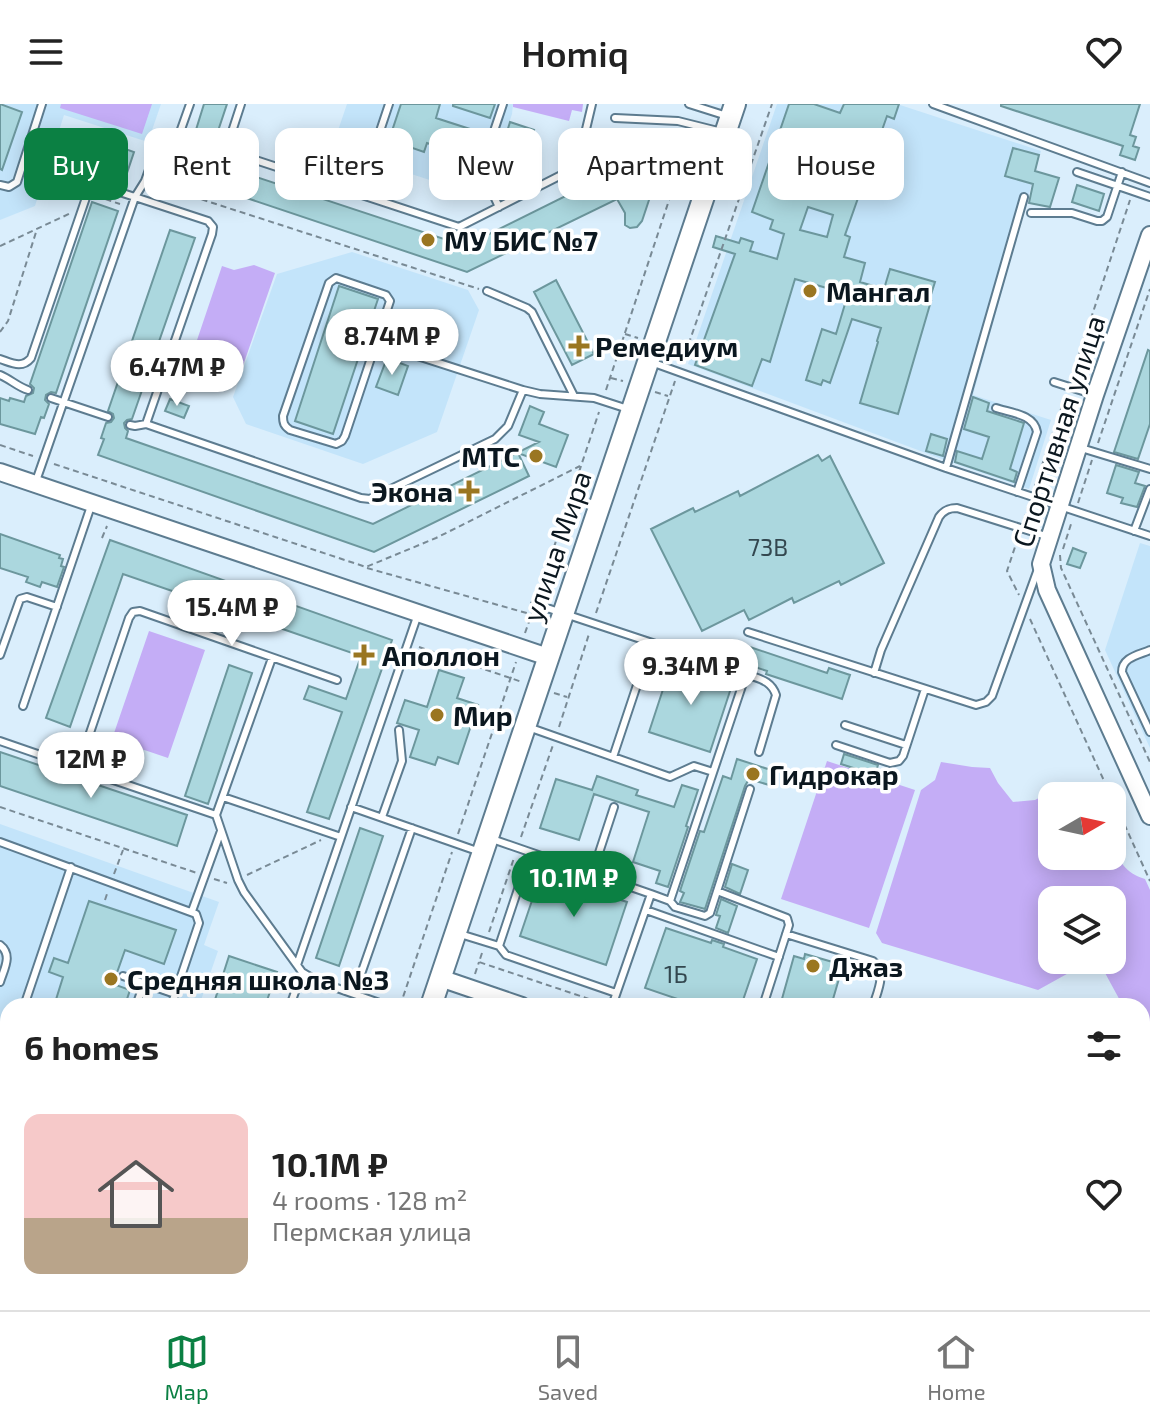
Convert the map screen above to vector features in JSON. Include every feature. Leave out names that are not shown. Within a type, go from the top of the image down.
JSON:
[{"type":"main road","name":"улица Мира","points":[[434,998],[730,118]]},
{"type":"street","name":"Спортивная улица","points":[[1150,235],[1058,506],[1041,570],[1047,590],[1150,816]]},
{"type":"street","points":[[0,472],[548,657]]},
{"type":"street","points":[[440,978],[499,998]]},
{"type":"lane","points":[[0,185],[9,187],[17,182],[42,104]]},
{"type":"lane","points":[[181,128],[190,104]]},
{"type":"lane","points":[[233,128],[241,104]]},
{"type":"lane","points":[[381,128],[389,104]]},
{"type":"lane","points":[[499,207],[488,183],[486,157],[503,104]]},
{"type":"lane","points":[[377,200],[459,227],[577,167],[592,104]]},
{"type":"lane","points":[[689,104],[730,118]]},
{"type":"lane","points":[[933,104],[1150,183]]},
{"type":"lane","points":[[615,118],[678,121],[694,125],[730,118]]},
{"type":"lane","points":[[1077,172],[1150,197]]},
{"type":"lane","points":[[1031,213],[1072,213],[1102,221],[1107,217],[1122,172]]},
{"type":"lane","points":[[35,484],[135,197],[144,183]]},
{"type":"lane","points":[[128,195],[208,221],[213,227],[146,424]]},
{"type":"lane","points":[[946,468],[1024,197]]},
{"type":"lane","points":[[0,359],[18,365],[31,358],[85,200]]},
{"type":"lane","points":[[333,279],[342,279],[389,297],[390,305],[377,343],[342,441],[330,443],[285,427],[283,416],[333,279]]},
{"type":"lane","points":[[487,291],[532,312],[574,396]]},
{"type":"lane","points":[[377,343],[523,390],[603,400],[632,410]]},
{"type":"lane","points":[[648,361],[946,468],[1150,536]]},
{"type":"lane","points":[[0,375],[28,390]]},
{"type":"lane","points":[[1054,382],[1095,395]]},
{"type":"lane","points":[[130,425],[146,424],[370,499],[495,439],[508,426],[523,390]]},
{"type":"lane","points":[[51,398],[108,417]]},
{"type":"lane","points":[[996,408],[1031,419],[1036,426],[1037,432],[1017,492]]},
{"type":"lane","points":[[1078,447],[1150,469]]},
{"type":"lane","points":[[1134,531],[1150,489]]},
{"type":"lane","points":[[23,706],[92,503]]},
{"type":"lane","points":[[874,673],[881,650],[943,511],[957,508],[1048,537]]},
{"type":"lane","points":[[748,632],[976,705],[992,696],[1042,558]]},
{"type":"lane","points":[[0,655],[20,599],[27,597],[57,607]]},
{"type":"lane","points":[[535,604],[769,682],[776,695],[759,752]]},
{"type":"lane","points":[[78,768],[133,612],[140,611],[337,680]]},
{"type":"lane","points":[[297,965],[418,614]]},
{"type":"lane","points":[[613,757],[651,643]]},
{"type":"lane","points":[[1150,650],[1125,661],[1122,666],[1150,732]]},
{"type":"lane","points":[[272,658],[216,815],[244,892],[302,972],[317,981],[365,998]]},
{"type":"lane","points":[[670,901],[746,674]]},
{"type":"lane","points":[[836,745],[890,763],[899,761],[925,689]]},
{"type":"lane","points":[[845,725],[906,745]]},
{"type":"lane","points":[[526,726],[670,777],[694,766],[713,772]]},
{"type":"lane","points":[[382,817],[402,761],[399,730]]},
{"type":"lane","points":[[0,741],[216,815]]},
{"type":"lane","points":[[351,807],[455,843],[517,848],[705,916],[710,913],[750,789]]},
{"type":"lane","points":[[223,797],[341,837]]},
{"type":"lane","points":[[592,874],[614,807]]},
{"type":"lane","points":[[354,994],[412,828]]},
{"type":"lane","points":[[192,911],[221,831]]},
{"type":"lane","points":[[0,842],[196,914],[199,923],[174,998]]},
{"type":"lane","points":[[499,946],[530,853]]},
{"type":"lane","points":[[27,998],[71,867]]},
{"type":"lane","points":[[717,891],[784,916],[789,922],[766,998]]},
{"type":"lane","points":[[614,998],[651,894]]},
{"type":"lane","points":[[646,910],[779,957]]},
{"type":"lane","points":[[456,933],[499,946],[506,955],[616,993]]},
{"type":"lane","points":[[786,934],[873,961],[878,965],[881,980],[875,998]]},
{"type":"lane","points":[[0,945],[8,955],[0,982]]},
{"type":"lane","points":[[293,998],[302,972]]},
{"type":"lane","points":[[123,976],[175,994]]},
{"type":"lane","points":[[139,998],[144,983]]},
{"type":"path","points":[[587,998],[479,962],[772,104]]},
{"type":"path","points":[[403,998],[694,125]]},
{"type":"path","points":[[108,200],[132,208]]},
{"type":"path","points":[[204,200],[487,291]]},
{"type":"path","points":[[0,246],[82,208]]},
{"type":"path","points":[[0,332],[8,321],[37,229]]},
{"type":"path","points":[[0,445],[366,567],[531,615]]},
{"type":"path","points":[[366,567],[436,538],[582,465]]},
{"type":"path","points":[[419,647],[568,697]]},
{"type":"path","points":[[0,807],[229,884]]},
{"type":"path","points":[[1126,828],[1150,881]]},
{"type":"path","points":[[238,880],[333,834]]},
{"type":"shaded area","points":[[0,104],[161,104],[153,128],[144,128],[144,141],[128,136],[128,128],[104,128],[64,115],[60,128],[24,128],[24,200],[37,200],[35,206],[0,220]]},
{"type":"shaded area","points":[[61,104],[152,104],[142,134],[60,108]]},
{"type":"shaded area","points":[[347,104],[513,104],[507,128],[429,128],[429,180],[413,175],[413,128],[339,128]]},
{"type":"shaded area","points":[[513,104],[583,104],[582,112],[572,110],[569,121],[513,107]]},
{"type":"shaded area","points":[[777,104],[897,104],[1041,151],[973,395],[1051,420],[1029,489],[688,364],[744,200],[752,200],[752,177],[768,130],[768,200],[904,200],[904,128],[769,128]]},
{"type":"shaded area","points":[[352,252],[468,290],[479,310],[437,432],[363,464],[246,424],[233,397],[277,274]]},
{"type":"shaded area","points":[[254,265],[275,273],[238,380],[217,373],[204,356],[193,352],[222,266],[234,270]]},
{"type":"shaded area","points":[[1140,543],[1150,546],[1150,748],[1105,650]]},
{"type":"shaded area","points":[[149,631],[205,650],[168,758],[112,739]]},
{"type":"shaded area","points":[[827,761],[915,790],[869,928],[781,899]]},
{"type":"shaded area","points":[[941,762],[990,768],[1013,802],[1038,798],[1038,870],[1126,868],[1145,879],[1150,890],[1150,998],[1119,998],[1106,974],[1126,974],[1126,886],[1038,886],[1038,974],[1067,974],[1038,990],[882,943],[876,933],[921,790],[935,780]]},
{"type":"shaded area","name":"Средняя школа №3","points":[[0,824],[219,902],[204,945],[218,951],[202,998],[0,998]]},
{"type":"building","points":[[0,104],[22,112],[2,170],[0,169]]},
{"type":"building","points":[[204,104],[227,104],[219,128],[197,128]]},
{"type":"building","points":[[401,104],[440,104],[436,118],[467,128],[429,128],[429,144],[424,152],[413,148],[413,128],[393,128]]},
{"type":"building","points":[[453,104],[495,104],[490,118]]},
{"type":"building","points":[[789,104],[814,104],[840,113],[844,104],[899,104],[894,119],[887,116],[883,128],[781,128]]},
{"type":"building","points":[[1001,104],[1140,104],[1130,135],[1136,137],[1133,146],[1139,148],[1135,160],[1120,155],[1123,146]]},
{"type":"building","points":[[510,122],[528,128],[508,128]]},
{"type":"building","points":[[1013,148],[1039,155],[1035,171],[1059,178],[1050,207],[1029,203],[1033,184],[1005,176]]},
{"type":"building","points":[[128,150],[134,152],[128,170]]},
{"type":"building","points":[[768,165],[768,200],[857,200],[845,235],[850,237],[844,257],[865,263],[860,282],[884,289],[890,269],[935,282],[898,414],[860,403],[881,328],[852,319],[830,383],[823,380],[821,385],[806,380],[822,329],[836,334],[848,294],[795,279],[770,362],[762,359],[752,386],[695,365],[735,254],[713,247],[716,236],[739,243],[741,238],[753,242],[750,251],[777,259],[784,234],[770,229],[773,220],[752,212]],"holes":[[[808,207],[833,215],[827,237],[800,230]]]},
{"type":"building","points":[[259,178],[275,183],[275,200],[326,200],[465,246],[558,200],[615,200],[467,272],[252,200],[259,200]]},
{"type":"building","points":[[1077,185],[1104,194],[1099,211],[1072,202]]},
{"type":"building","points":[[618,200],[649,200],[637,227],[625,225],[625,213]]},
{"type":"building","points":[[92,202],[118,211],[56,393],[46,395],[45,400],[49,404],[35,434],[0,424],[0,398],[24,402],[26,396],[33,393],[34,388],[30,384]]},
{"type":"building","points":[[170,230],[195,238],[132,419],[124,423],[128,431],[126,438],[373,524],[539,442],[519,435],[530,406],[544,412],[539,424],[568,435],[556,467],[518,453],[529,476],[374,552],[98,455],[106,423],[114,418],[108,411]]},
{"type":"building","points":[[556,280],[594,354],[572,365],[534,292]]},
{"type":"building","points":[[339,286],[378,299],[333,434],[295,421]]},
{"type":"building","points":[[1148,350],[1150,424],[1138,459],[1114,452]]},
{"type":"building","points":[[387,358],[408,366],[398,395],[376,387]]},
{"type":"building","points":[[973,397],[989,403],[987,411],[1024,423],[1010,469],[1017,472],[1014,482],[955,462],[957,451],[982,459],[989,437],[964,429]]},
{"type":"building","points":[[170,399],[189,406],[184,418],[165,411]]},
{"type":"building","points":[[931,434],[947,439],[943,456],[926,451]]},
{"type":"building","points":[[818,455],[822,461],[830,456],[884,563],[841,585],[839,581],[794,603],[792,598],[749,620],[744,610],[702,631],[651,529],[693,508],[695,512],[738,491],[740,496]]},
{"type":"building","points":[[1116,465],[1139,472],[1135,483],[1145,486],[1137,507],[1121,503],[1123,498],[1107,493]]},
{"type":"building","points":[[0,534],[60,555],[59,558],[63,559],[61,566],[64,567],[57,587],[42,582],[40,587],[26,582],[28,577],[0,568]]},
{"type":"building","points":[[110,540],[392,640],[329,819],[307,812],[342,712],[304,699],[309,686],[346,699],[361,656],[123,574],[70,727],[46,718]]},
{"type":"building","points":[[1073,548],[1086,553],[1080,568],[1067,564]]},
{"type":"building","points":[[739,646],[827,673],[829,668],[850,675],[842,699],[734,660]]},
{"type":"building","points":[[672,662],[733,682],[710,752],[649,732]]},
{"type":"building","points":[[229,665],[252,673],[208,804],[185,796]]},
{"type":"building","name":"Мир","points":[[439,670],[464,678],[457,698],[478,705],[458,764],[438,757],[435,765],[410,757],[419,730],[397,723],[405,700],[427,707]]},
{"type":"building","points":[[0,752],[187,815],[177,846],[0,786]]},
{"type":"building","points":[[844,754],[878,765],[875,775],[841,764]]},
{"type":"building","points":[[737,759],[774,771],[769,785],[749,779],[745,786],[705,909],[680,902],[684,893],[680,891],[700,831],[704,832],[723,776],[731,779]]},
{"type":"building","points":[[597,776],[638,790],[636,795],[674,807],[682,785],[698,790],[668,887],[656,883],[660,871],[633,862],[649,812],[594,794],[579,840],[540,828],[556,779],[592,790]]},
{"type":"building","points":[[360,828],[383,836],[339,966],[316,958]]},
{"type":"building","points":[[732,864],[748,870],[740,894],[725,887]]},
{"type":"building","points":[[541,874],[627,902],[606,965],[520,936]]},
{"type":"building","points":[[721,899],[737,906],[728,933],[716,928]]},
{"type":"building","points":[[89,901],[176,930],[164,964],[125,950],[113,984],[130,990],[127,998],[56,998],[63,977],[49,972],[54,958],[68,963]]},
{"type":"building","points":[[666,928],[711,943],[712,940],[724,944],[723,947],[757,959],[744,998],[674,998],[645,988]]},
{"type":"building","points":[[805,954],[843,965],[833,998],[782,998],[794,956],[804,959]]},
{"type":"building","points":[[229,956],[277,972],[268,998],[216,998]]},
{"type":"place","name":"МУ БИС №7","points":[[428,240]]},
{"type":"place","name":"Мангал","points":[[810,291]]},
{"type":"place","name":"Ремедиум","points":[[579,346]]},
{"type":"place","name":"МТС","points":[[536,456]]},
{"type":"place","name":"Экона","points":[[469,491]]},
{"type":"place","name":"Аполлон","points":[[364,655]]},
{"type":"place","name":"Мир","points":[[437,715]]},
{"type":"place","name":"Гидрокар","points":[[753,774]]},
{"type":"place","name":"Джаз","points":[[813,966]]},
{"type":"place","name":"Средняя школа №3","points":[[111,979]]}]
